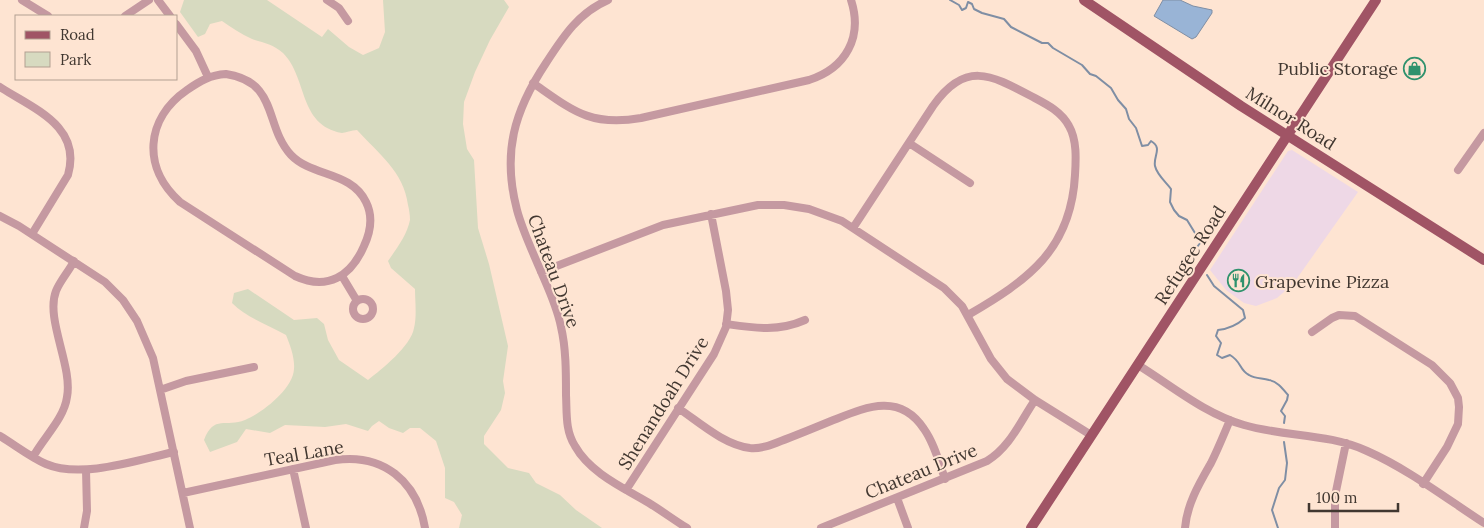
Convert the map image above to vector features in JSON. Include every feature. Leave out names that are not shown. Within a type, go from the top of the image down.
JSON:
[{"type":"main road","name":"Milnor Road","points":[[1084,0],[1287,136],[1484,260]]},
{"type":"main road","name":"Refugee Road","points":[[1031,528],[1376,0]]},
{"type":"street","points":[[22,0],[46,15]]},
{"type":"street","points":[[126,15],[149,0]]},
{"type":"street","points":[[158,0],[169,15]]},
{"type":"street","points":[[327,0],[339,8],[348,21]]},
{"type":"street","name":"Chateau Drive","points":[[608,0],[584,14],[572,26],[532,83],[520,107],[515,124],[511,150],[511,176],[517,210],[561,325],[564,351],[566,421],[570,438],[585,460],[626,490],[687,528]]},
{"type":"street","points":[[532,83],[576,112],[591,118],[615,122],[641,118],[809,80],[832,69],[849,49],[856,24],[851,0]]},
{"type":"street","points":[[178,27],[196,51],[208,77]]},
{"type":"street","points":[[226,74],[242,78],[250,82],[263,95],[283,143],[292,156],[306,165],[344,179],[357,188],[369,208],[369,233],[355,263],[342,276],[318,282],[295,276],[180,202],[166,188],[160,179],[154,160],[153,148],[156,128],[172,101],[200,80],[208,77],[226,74]]},
{"type":"street","points":[[853,228],[943,92],[957,81],[982,75],[998,79],[1044,103],[1057,112],[1064,119],[1072,133],[1074,143],[1073,195],[1067,219],[1056,243],[1034,270],[1022,281],[968,315]]},
{"type":"street","points":[[0,87],[53,121],[65,134],[70,149],[71,166],[68,175],[32,234]]},
{"type":"street","points":[[1458,170],[1484,133]]},
{"type":"street","points":[[909,143],[970,183]]},
{"type":"street","points":[[541,272],[647,230],[710,214],[758,205],[784,205],[826,214],[853,228],[944,288],[968,315],[996,367],[1035,400],[1091,435]]},
{"type":"street","name":"Shenandoah Drive","points":[[626,490],[714,354],[726,324],[728,310],[726,291],[710,214]]},
{"type":"street","points":[[0,216],[32,234],[104,282],[123,300],[131,311],[148,344],[190,528]]},
{"type":"street","points":[[33,457],[61,413],[68,397],[67,380],[54,306],[57,289],[74,261]]},
{"type":"street","points":[[342,276],[357,301]]},
{"type":"street","points":[[1312,332],[1339,315],[1355,316],[1432,365],[1450,383],[1458,398],[1460,407],[1458,424],[1447,447],[1423,484]]},
{"type":"street","points":[[726,324],[774,329],[790,326],[805,320]]},
{"type":"street","points":[[1138,365],[1204,408],[1230,420],[1266,430],[1322,437],[1346,443],[1380,457],[1484,523]]},
{"type":"street","points":[[160,390],[186,381],[254,367]]},
{"type":"street","name":"Chateau Drive","points":[[821,528],[987,461],[1002,450],[1035,400]]},
{"type":"street","points":[[678,408],[728,441],[751,448],[768,446],[864,408],[881,405],[898,408],[914,416],[925,429],[945,479]]},
{"type":"street","points":[[1185,528],[1192,499],[1212,461],[1230,420]]},
{"type":"street","points":[[0,436],[46,464],[62,469],[86,470],[174,452]]},
{"type":"street","points":[[1335,528],[1334,496],[1346,443]]},
{"type":"street","name":"Teal Lane","points":[[183,493],[342,459],[361,459],[378,464],[399,477],[410,490],[418,505],[425,528]]},
{"type":"street","points":[[293,469],[306,528]]},
{"type":"street","points":[[84,528],[86,470]]},
{"type":"street","points":[[897,498],[908,528]]},
{"type":"shaded area","points":[[1292,150],[1358,192],[1293,284],[1277,298],[1256,306],[1244,303],[1226,290],[1210,270],[1288,151]]},
{"type":"green space","points":[[184,0],[267,0],[322,37],[328,29],[349,47],[363,55],[379,48],[385,32],[383,0],[504,0],[509,7],[490,40],[475,72],[464,102],[463,124],[467,149],[474,160],[478,228],[489,264],[508,346],[503,381],[505,393],[501,410],[484,436],[484,444],[508,468],[529,473],[536,483],[560,495],[576,510],[602,528],[459,528],[462,515],[454,502],[445,498],[445,468],[436,441],[420,428],[410,428],[403,433],[389,428],[379,421],[368,431],[346,424],[325,427],[285,425],[270,433],[246,429],[237,442],[210,452],[204,440],[212,427],[216,424],[245,420],[260,412],[283,392],[292,377],[294,369],[291,347],[286,335],[238,308],[232,303],[234,293],[248,289],[294,320],[317,318],[324,324],[328,340],[339,360],[368,380],[395,357],[412,335],[415,319],[415,289],[391,268],[388,261],[404,236],[410,220],[406,193],[389,164],[357,130],[342,133],[328,128],[318,121],[305,99],[291,63],[283,53],[268,44],[248,37],[222,21],[210,24],[205,34],[198,37],[180,12]]},
{"type":"water","points":[[1163,0],[1180,0],[1193,6],[1212,10],[1212,13],[1196,37],[1192,39],[1154,16]]},
{"type":"waterway","points":[[950,0],[959,5],[962,10],[966,8],[968,2],[972,4],[974,9],[1004,19],[1011,27],[1042,43],[1048,43],[1082,65],[1090,74],[1096,76],[1111,88],[1126,109],[1129,119],[1136,128],[1142,146],[1148,145],[1151,141],[1156,146],[1155,166],[1171,189],[1170,202],[1179,216],[1187,220],[1201,239],[1201,242],[1193,252],[1194,257]]},
{"type":"waterway","points":[[1207,275],[1214,286],[1243,310],[1245,318],[1233,326],[1218,330],[1216,336],[1221,343],[1217,355],[1222,358],[1230,355],[1237,360],[1246,373],[1272,381],[1282,388],[1288,395],[1281,411],[1285,416],[1284,423]]},
{"type":"waterway","points":[[1278,528],[1272,510],[1279,488],[1285,480],[1287,463],[1284,442]]},
{"type":"place","name":"Public Storage","points":[[1414,68]]},
{"type":"place","name":"Grapevine Pizza","points":[[1239,281]]}]
